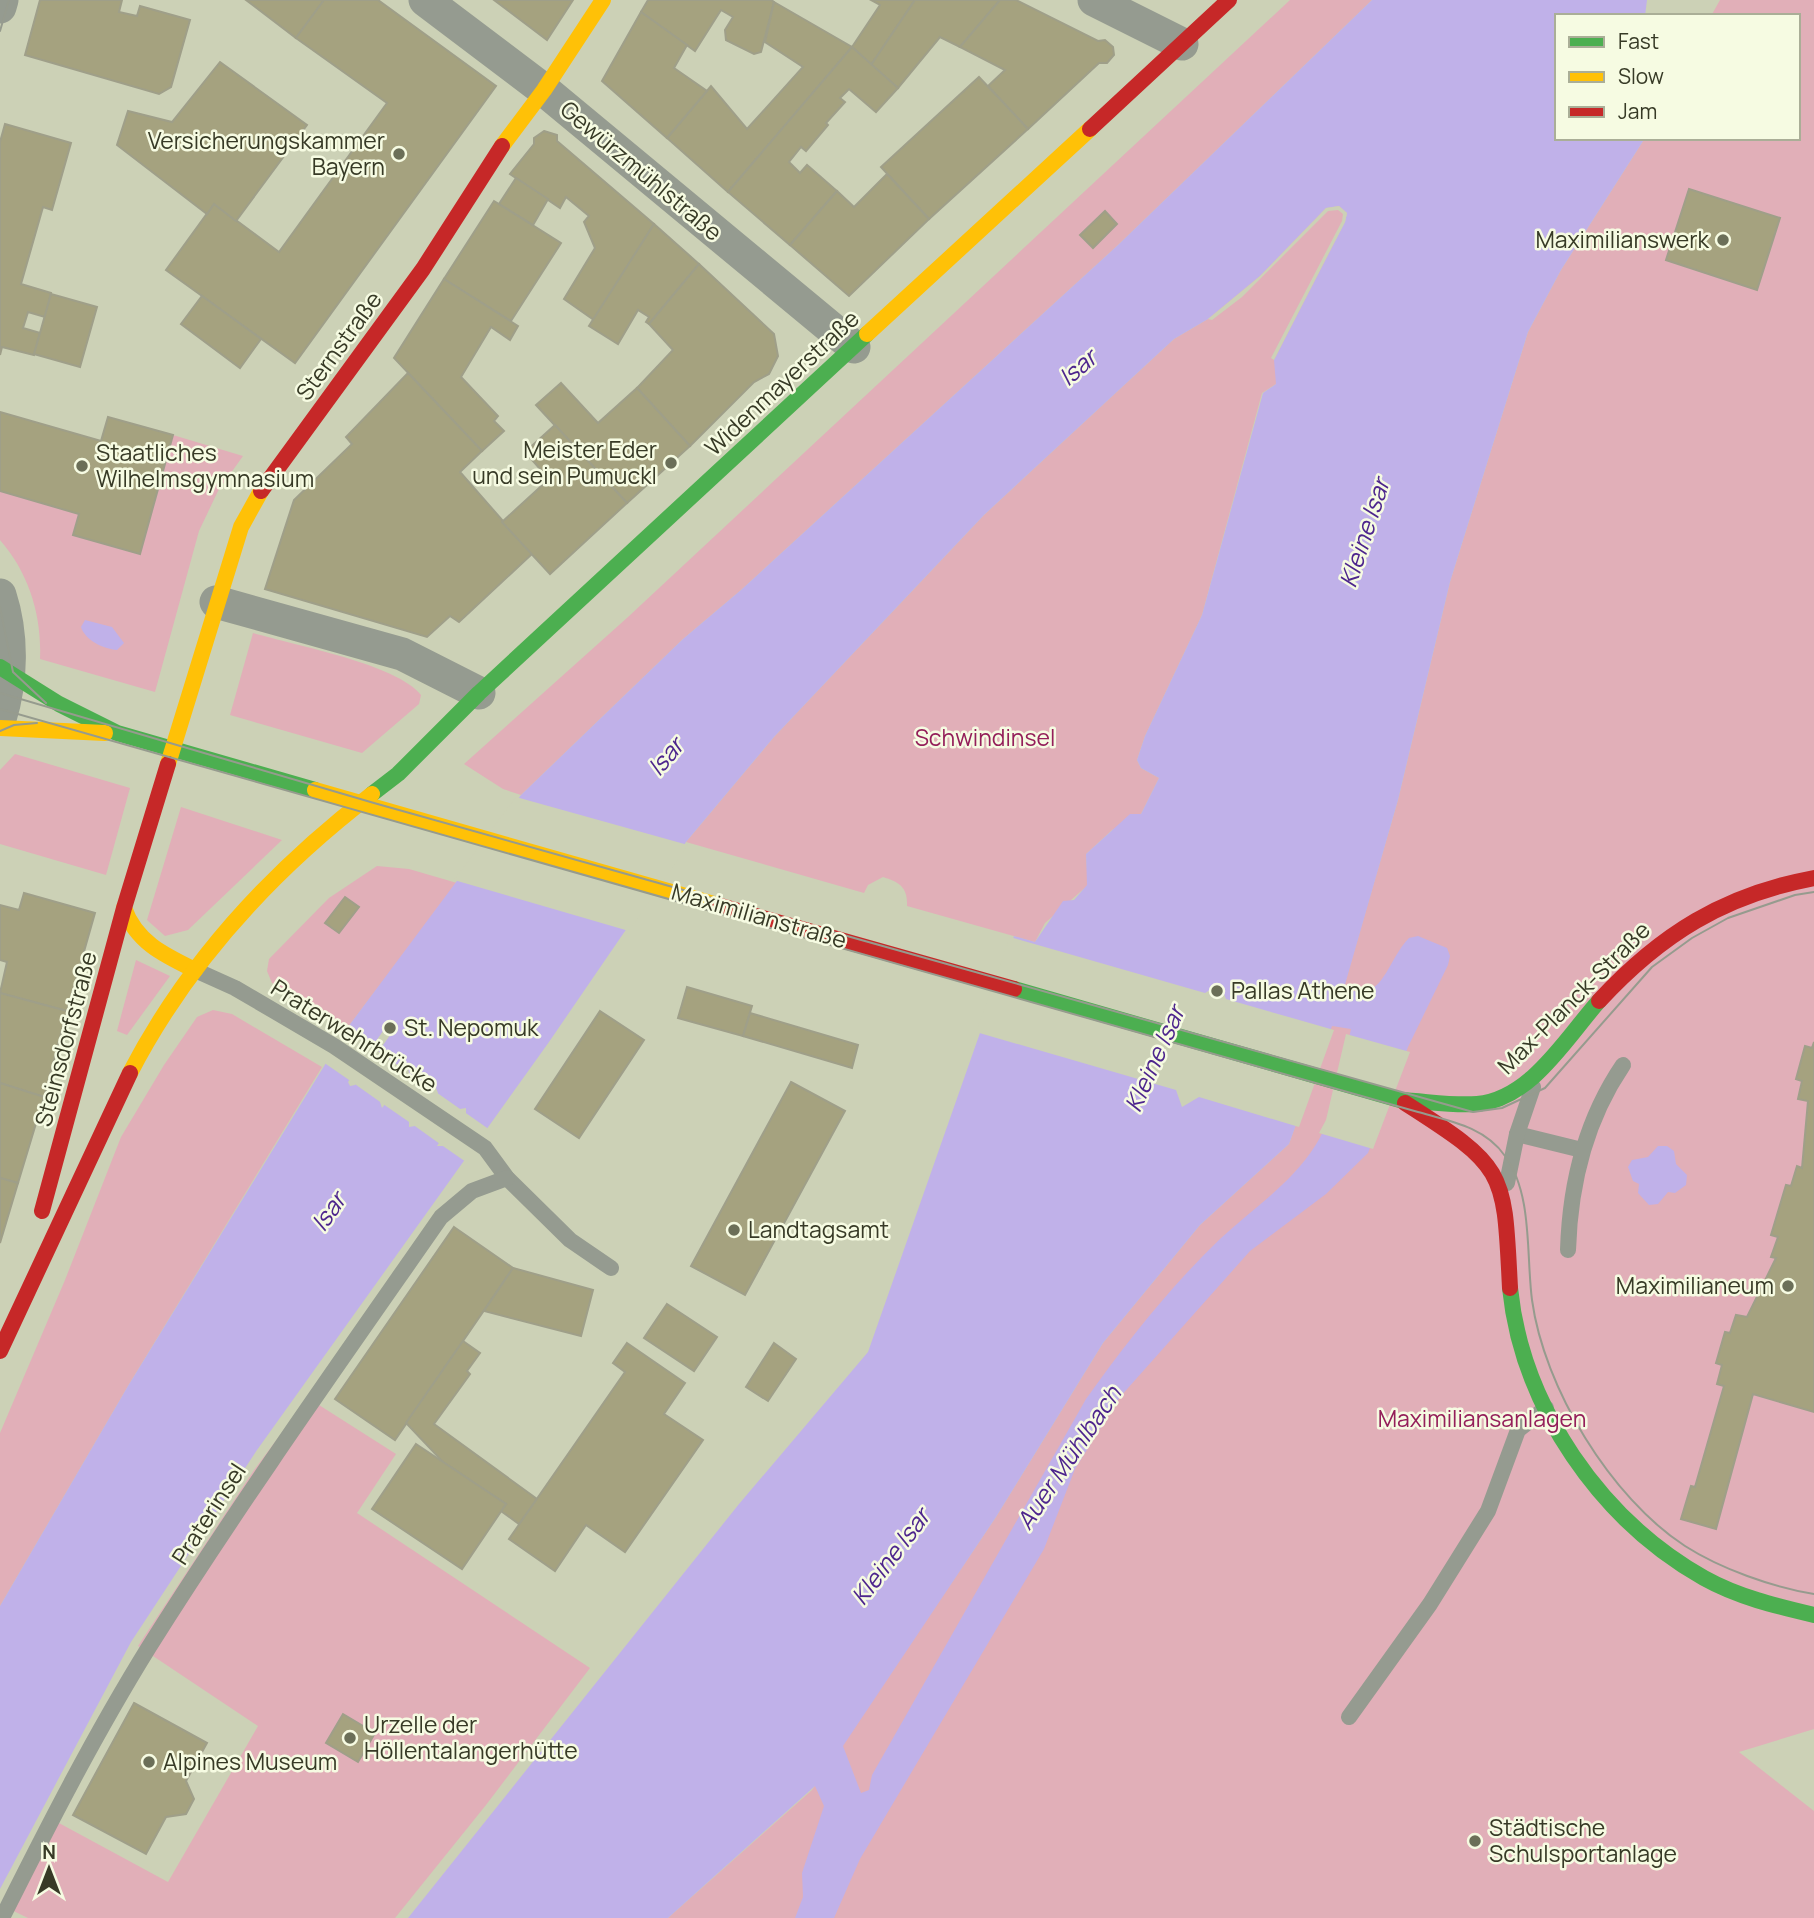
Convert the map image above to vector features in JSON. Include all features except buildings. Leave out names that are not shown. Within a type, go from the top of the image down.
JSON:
[{"type":"main road","name":"Sternstraße","points":[[173,749],[241,527],[257,496],[423,268],[489,162],[544,90],[603,0]]},
{"type":"main road","name":"Widenmayerstraße","points":[[195,970],[234,918],[316,837],[398,774],[479,693],[1230,0]]},
{"type":"main road","name":"Maximilianstraße","points":[[5,669],[59,704],[117,733],[1400,1100]]},
{"type":"main road","name":"Maximilianstraße","points":[[0,728],[117,733]]},
{"type":"main road","name":"Steinsdorfstraße","points":[[3,1346],[124,908],[173,749]]},
{"type":"main road","name":"Max-Planck-Straße","points":[[1400,1100],[1420,1106],[1458,1104],[1489,1102],[1512,1093],[1538,1071],[1649,950],[1718,906],[1755,891],[1814,878]]},
{"type":"main road","points":[[124,908],[133,933],[143,942],[195,970]]},
{"type":"main road","name":"Steinsdorfstraße","points":[[3,1346],[99,1134],[143,1048],[195,970]]},
{"type":"main road","name":"Max-Planck-Straße","points":[[1420,1106],[1485,1161],[1504,1196],[1512,1304],[1531,1374],[1573,1458],[1609,1506],[1678,1565],[1763,1602],[1814,1615]]},
{"type":"street","points":[[0,7],[2,0]]},
{"type":"street","name":"Gewürzmühlstraße","points":[[425,0],[544,90],[853,347]]},
{"type":"street","points":[[1094,0],[1182,44]]},
{"type":"street","points":[[0,595],[6,624],[0,719]]},
{"type":"street","points":[[216,603],[402,654],[479,693]]},
{"type":"lane","name":"Praterwehrbrücke","points":[[195,970],[235,988],[334,1046],[485,1148],[507,1178]]},
{"type":"lane","points":[[1568,1250],[1569,1206],[1582,1150],[1600,1103],[1623,1065]]},
{"type":"lane","points":[[1504,1196],[1517,1134],[1538,1071]]},
{"type":"lane","points":[[1517,1134],[1582,1150]]},
{"type":"lane","points":[[507,1178],[570,1240],[611,1268]]},
{"type":"lane","name":"Praterinsel","points":[[2,1918],[48,1826],[148,1650],[263,1472],[441,1217],[472,1191],[507,1178]]},
{"type":"lane","points":[[1349,1717],[1430,1604],[1488,1511],[1518,1430],[1546,1408]]},
{"type":"green space","points":[[1290,0],[1372,0],[1118,245],[741,590],[683,639],[521,795],[503,789],[464,764],[628,617]]},
{"type":"green space","name":"Maximiliansanlagen","points":[[1720,0],[1814,0],[1814,1729],[1739,1752],[1814,1811],[1814,1918],[668,1918],[812,1790],[996,1517],[1103,1343],[1200,1225],[1289,1144],[1338,1007],[1398,800],[1450,582],[1528,332],[1561,270],[1644,140],[1800,140],[1800,14],[1712,14]]},
{"type":"green space","name":"Schwindinsel","points":[[1339,206],[1347,213],[1276,384],[1262,393],[1202,615],[1145,736],[1137,760],[1141,768],[1159,778],[1141,814],[1112,830],[1086,854],[1088,885],[1045,923],[1035,942],[907,906],[906,894],[901,886],[883,877],[868,885],[864,893],[686,842],[774,737],[984,515],[1174,339],[1208,319],[1326,208]]},
{"type":"green space","points":[[173,435],[243,456],[218,491],[199,531],[155,692],[40,659],[39,627],[32,596],[19,566],[0,540],[0,491],[79,514],[73,535],[139,554]]},
{"type":"green space","points":[[253,633],[343,657],[390,674],[409,684],[421,695],[419,704],[362,753],[230,715]]},
{"type":"green space","points":[[15,754],[130,788],[106,875],[0,844],[0,770]]},
{"type":"green space","points":[[181,807],[282,840],[188,930],[165,936],[147,920]]},
{"type":"green space","points":[[377,866],[409,869],[457,883],[348,1027],[272,983],[267,971],[269,959],[329,898]]},
{"type":"green space","points":[[136,960],[170,976],[127,1035],[117,1031]]},
{"type":"green space","points":[[213,1010],[232,1014],[322,1067],[128,1386],[0,1606],[0,1433],[65,1280],[121,1137],[164,1065],[197,1017]]},
{"type":"green space","points":[[308,1398],[396,1454],[357,1513],[590,1668],[486,1805],[395,1918],[28,1918],[1,1905],[46,1816],[168,1882],[258,1726],[138,1646],[254,1470]]},
{"type":"water","points":[[1372,0],[1647,0],[1645,14],[1555,14],[1555,140],[1644,140],[1561,270],[1528,332],[1450,582],[1398,800],[1344,988],[1357,991],[1376,986],[1409,938],[1418,936],[1447,948],[1450,956],[1448,965],[1408,1047],[1368,1153],[1326,1194],[1250,1251],[1120,1397],[1075,1469],[1044,1549],[860,1859],[834,1918],[795,1918],[803,1897],[802,1873],[824,1806],[815,1786],[668,1918],[408,1918],[739,1504],[868,1352],[1014,936],[1035,942],[1063,901],[1074,900],[1087,885],[1086,854],[1130,814],[1141,814],[1159,778],[1141,768],[1137,760],[1145,736],[1202,615],[1263,393],[1276,384],[1274,360],[1345,222],[1347,213],[1339,206],[1326,208],[1260,276],[1208,319],[1174,339],[984,515],[774,737],[686,842],[549,1042],[257,1450],[131,1642],[0,1889],[0,1606],[128,1386],[348,1027],[521,795],[683,639],[741,590],[1118,245]],"holes":[[[393,1023],[395,1028],[355,1085],[350,1086],[348,1082],[388,1024]],[[1332,1026],[1351,1029],[1334,1105],[1315,1146],[1283,1184],[1220,1239],[1184,1276],[1133,1336],[1086,1399],[872,1775],[869,1790],[861,1793],[843,1746],[996,1517],[1103,1343],[1200,1225],[1289,1144]],[[408,1067],[409,1073],[382,1108],[380,1102],[403,1069]],[[436,1088],[438,1093],[415,1126],[409,1127],[409,1122],[432,1089]],[[466,1108],[466,1113],[443,1146],[437,1146],[460,1109]]]},
{"type":"water","points":[[85,620],[112,627],[124,643],[117,650],[95,643],[83,632],[81,627]]},
{"type":"water","points":[[1658,1146],[1667,1146],[1674,1151],[1676,1164],[1687,1175],[1686,1185],[1675,1193],[1668,1192],[1658,1204],[1649,1205],[1638,1193],[1639,1184],[1633,1181],[1628,1167],[1632,1160],[1648,1157]]},
{"type":"pier","points":[[1339,206],[1347,213],[1345,222],[1274,360],[1271,358],[1342,221],[1343,214],[1338,210],[1328,211],[1242,297],[1212,320],[1208,319],[1260,276],[1326,208]]},
{"type":"pier","points":[[516,797],[688,845],[629,931],[454,880]]},
{"type":"pier","points":[[1010,937],[1205,993],[1220,984],[1226,999],[1334,1030],[1299,1127],[1199,1097],[1182,1107],[1176,1090],[976,1032]]},
{"type":"pier","points":[[388,1024],[395,1028],[378,1051],[406,1071],[383,1104],[323,1062],[346,1029],[372,1047]]},
{"type":"pier","points":[[1346,1034],[1410,1052],[1373,1149],[1319,1133],[1326,1120]]},
{"type":"pier","points":[[406,1071],[490,1130],[466,1162],[383,1104]]},
{"type":"tram line","points":[[0,31],[9,0]]},
{"type":"tram line","points":[[0,607],[13,672],[46,703]]},
{"type":"tram line","points":[[0,693],[374,803],[1473,1112],[1502,1108],[1545,1088],[1652,967],[1692,938],[1728,918],[1795,895],[1814,892]]},
{"type":"tram line","points":[[0,709],[1466,1126],[1497,1146],[1514,1171],[1527,1225],[1532,1300],[1539,1334],[1566,1404],[1607,1470],[1632,1500],[1685,1546],[1747,1576],[1814,1594]]},
{"type":"tram line","points":[[0,731],[14,725],[37,723]]},
{"type":"traffic: fast","points":[[372,794],[398,774],[479,693],[867,334]]},
{"type":"traffic: fast","points":[[0,667],[59,704],[117,733],[315,790]]},
{"type":"traffic: fast","points":[[1014,989],[1400,1100],[1458,1104],[1496,1100],[1531,1079],[1560,1049],[1599,1001]]},
{"type":"traffic: fast","points":[[1510,1288],[1518,1332],[1531,1375],[1549,1417],[1573,1456],[1601,1492],[1632,1525],[1667,1554],[1704,1578],[1744,1596],[1814,1615]]},
{"type":"traffic: slow","points":[[502,146],[544,90],[603,0]]},
{"type":"traffic: slow","points":[[867,334],[1090,129]]},
{"type":"traffic: slow","points":[[168,764],[241,527],[261,491]]},
{"type":"traffic: slow","points":[[0,728],[105,733]]},
{"type":"traffic: slow","points":[[315,790],[717,905]]},
{"type":"traffic: slow","points":[[130,1073],[178,993],[236,920],[301,854],[372,794]]},
{"type":"traffic: slow","points":[[124,908],[136,930],[152,946],[195,970]]},
{"type":"traffic: jam","points":[[1090,129],[1229,0]]},
{"type":"traffic: jam","points":[[261,491],[423,269],[502,146]]},
{"type":"traffic: jam","points":[[42,1211],[124,908],[168,764]]},
{"type":"traffic: jam","points":[[1599,1001],[1646,956],[1696,921],[1751,895],[1814,878]]},
{"type":"traffic: jam","points":[[717,905],[1014,989]]},
{"type":"traffic: jam","points":[[0,1351],[130,1073]]},
{"type":"traffic: jam","points":[[1405,1103],[1464,1143],[1494,1176],[1505,1218],[1510,1288]]},
{"type":"place","name":"Versicherungskammer Bayern","points":[[399,154]]},
{"type":"place","name":"Maximilianswerk","points":[[1723,240]]},
{"type":"place","name":"Meister Eder und sein Pumuckl","points":[[671,463]]},
{"type":"place","name":"Staatliches Wilhelmsgymnasium","points":[[82,466]]},
{"type":"place","name":"Pallas Athene","points":[[1217,991]]},
{"type":"place","name":"St. Nepomuk","points":[[390,1028]]},
{"type":"place","name":"Landtagsamt","points":[[734,1230]]},
{"type":"place","name":"Maximilianeum","points":[[1788,1286]]},
{"type":"place","name":"Urzelle der Höllentalangerhütte","points":[[350,1738]]},
{"type":"place","name":"Alpines Museum","points":[[149,1762]]},
{"type":"place","name":"Städtische Schulsportanlage","points":[[1475,1841]]},
{"type":"water label","name":"Isar","points":[[1078,368]]},
{"type":"water label","name":"Kleine Isar","points":[[1365,533]]},
{"type":"water label","name":"Isar","points":[[666,757]]},
{"type":"water label","name":"Kleine Isar","points":[[1155,1059]]},
{"type":"water label","name":"Isar","points":[[329,1212]]},
{"type":"water label","name":"Auer Mühlbach","points":[[1069,1458]]},
{"type":"water label","name":"Kleine Isar","points":[[891,1557]]}]
